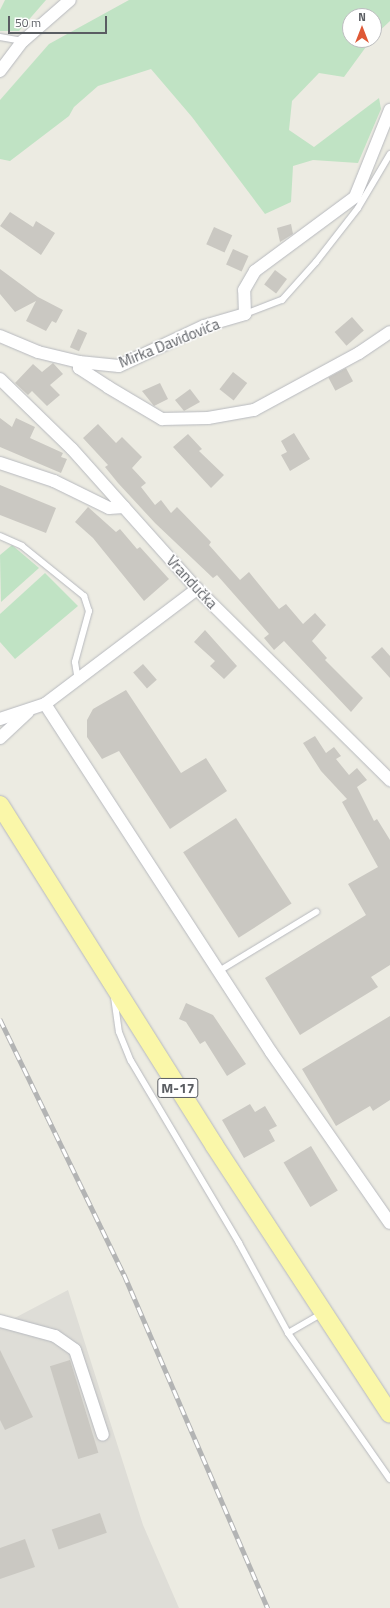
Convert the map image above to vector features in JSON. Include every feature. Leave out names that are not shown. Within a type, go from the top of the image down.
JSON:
[{"type":"main road","name":"M-17","points":[[0,805],[112,984],[390,1414]]},
{"type":"street","points":[[0,71],[23,41],[70,0]]},
{"type":"street","points":[[245,314],[244,290],[255,271],[355,197],[390,110]]},
{"type":"street","name":"Mirka Davidovića","points":[[0,336],[38,352],[79,362],[119,366],[204,326],[245,314]]},
{"type":"street","points":[[79,362],[79,368],[162,419],[208,418],[254,410],[359,353],[390,332]]},
{"type":"street","name":"Vrandučka","points":[[0,379],[72,449],[197,589],[390,780]]},
{"type":"street","points":[[0,463],[54,481],[109,508],[124,508]]},
{"type":"street","points":[[0,719],[30,711],[45,704],[197,589]]},
{"type":"street","points":[[45,704],[270,1052],[390,1223]]},
{"type":"street","points":[[0,738],[30,711]]},
{"type":"street","points":[[0,1321],[55,1336],[75,1350],[103,1434]]},
{"type":"lane","points":[[0,37],[23,41]]},
{"type":"lane","points":[[245,314],[282,300],[316,262],[358,208],[390,154]]},
{"type":"lane","points":[[0,536],[22,546],[84,596],[89,611],[75,662],[78,680]]},
{"type":"lane","points":[[219,971],[316,912]]},
{"type":"lane","points":[[112,984],[120,1032],[130,1061],[239,1243],[288,1333],[390,1479]]},
{"type":"lane","points":[[288,1333],[324,1312]]},
{"type":"shaded area","points":[[68,1290],[143,1525],[179,1608],[0,1608],[0,1321],[7,1322]]},
{"type":"green space","points":[[5,0],[46,0],[19,31],[0,31],[0,10]]},
{"type":"green space","points":[[129,0],[390,0],[390,21],[382,28],[382,8],[342,8],[342,48],[365,48],[344,77],[319,73],[292,101],[289,130],[314,147],[379,98],[381,109],[358,163],[313,160],[293,166],[291,202],[265,214],[192,117],[151,69],[98,86],[74,107],[69,116],[10,161],[0,159],[0,100],[49,44]]},
{"type":"green space","points":[[12,545],[39,568],[1,602],[0,555]]},
{"type":"green space","points":[[45,573],[78,606],[15,659],[0,642],[0,614]]},
{"type":"building","points":[[10,212],[33,227],[36,221],[55,233],[41,255],[0,226]]},
{"type":"building","points":[[291,224],[293,234],[280,242],[277,228]]},
{"type":"building","points":[[214,227],[232,235],[225,252],[206,244]]},
{"type":"building","points":[[233,249],[249,256],[242,271],[226,265]]},
{"type":"building","points":[[0,269],[38,297],[63,310],[56,323],[52,321],[46,331],[26,321],[36,301],[15,312],[0,294]]},
{"type":"building","points":[[275,270],[287,279],[276,293],[264,284]]},
{"type":"building","points":[[352,317],[364,331],[346,346],[335,332]]},
{"type":"building","points":[[78,329],[87,333],[79,351],[70,347]]},
{"type":"building","points":[[53,363],[63,374],[50,385],[60,395],[47,406],[32,391],[28,395],[15,383],[33,364],[42,372]]},
{"type":"building","points":[[346,368],[353,381],[335,391],[328,377]]},
{"type":"building","points":[[233,372],[247,383],[234,400],[219,389]]},
{"type":"building","points":[[160,383],[168,399],[154,406],[142,391]]},
{"type":"building","points":[[190,389],[200,402],[184,411],[175,400]]},
{"type":"building","points":[[0,418],[12,427],[16,418],[35,427],[30,438],[63,453],[61,457],[67,459],[61,473],[0,447]]},
{"type":"building","points":[[98,424],[116,443],[122,437],[142,457],[132,468],[146,483],[141,487],[155,505],[161,500],[171,513],[177,507],[211,542],[209,545],[240,580],[249,572],[279,609],[286,604],[303,624],[315,613],[326,625],[312,641],[327,658],[325,660],[363,698],[351,712],[284,641],[274,650],[264,638],[269,634],[217,575],[213,578],[155,523],[118,483],[105,467],[108,465],[83,438]]},
{"type":"building","points":[[294,433],[310,459],[290,471],[281,455],[287,452],[281,441]]},
{"type":"building","points":[[188,434],[202,449],[199,451],[224,475],[211,488],[173,447]]},
{"type":"building","points":[[0,485],[56,508],[46,533],[0,515]]},
{"type":"building","points":[[88,507],[116,532],[120,529],[137,549],[140,547],[169,579],[144,601],[93,538],[75,522]]},
{"type":"building","points":[[205,630],[237,666],[224,679],[210,666],[215,661],[194,642]]},
{"type":"building","points":[[382,647],[390,656],[390,678],[371,657]]},
{"type":"building","points":[[143,664],[157,680],[147,688],[133,673]]},
{"type":"building","points":[[126,690],[181,773],[206,758],[227,791],[170,829],[119,751],[102,759],[87,737],[87,720],[93,709]]},
{"type":"building","points":[[315,736],[326,753],[334,747],[341,756],[336,759],[349,775],[357,768],[367,780],[357,787],[374,821],[377,819],[390,840],[390,965],[371,977],[378,987],[300,1035],[265,978],[366,915],[348,884],[378,867],[342,802],[347,799],[321,771],[303,743]]},
{"type":"building","points":[[236,818],[292,904],[239,938],[183,852]]},
{"type":"building","points":[[186,1003],[213,1015],[246,1064],[227,1076],[205,1041],[200,1044],[186,1022],[179,1019]]},
{"type":"building","points":[[390,1016],[390,1100],[373,1111],[370,1106],[336,1126],[302,1069]]},
{"type":"building","points":[[250,1104],[255,1112],[265,1106],[277,1126],[269,1130],[275,1141],[244,1158],[222,1120]]},
{"type":"building","points":[[311,1146],[338,1191],[310,1207],[284,1162]]},
{"type":"building","points":[[0,1350],[33,1417],[5,1430],[0,1420]]},
{"type":"building","points":[[70,1360],[98,1453],[78,1459],[50,1366]]},
{"type":"building","points":[[100,1513],[107,1533],[59,1549],[52,1530]]},
{"type":"building","points":[[25,1539],[35,1567],[0,1579],[0,1548]]},
{"type":"railway","points":[[0,1019],[124,1274],[268,1608]]}]
